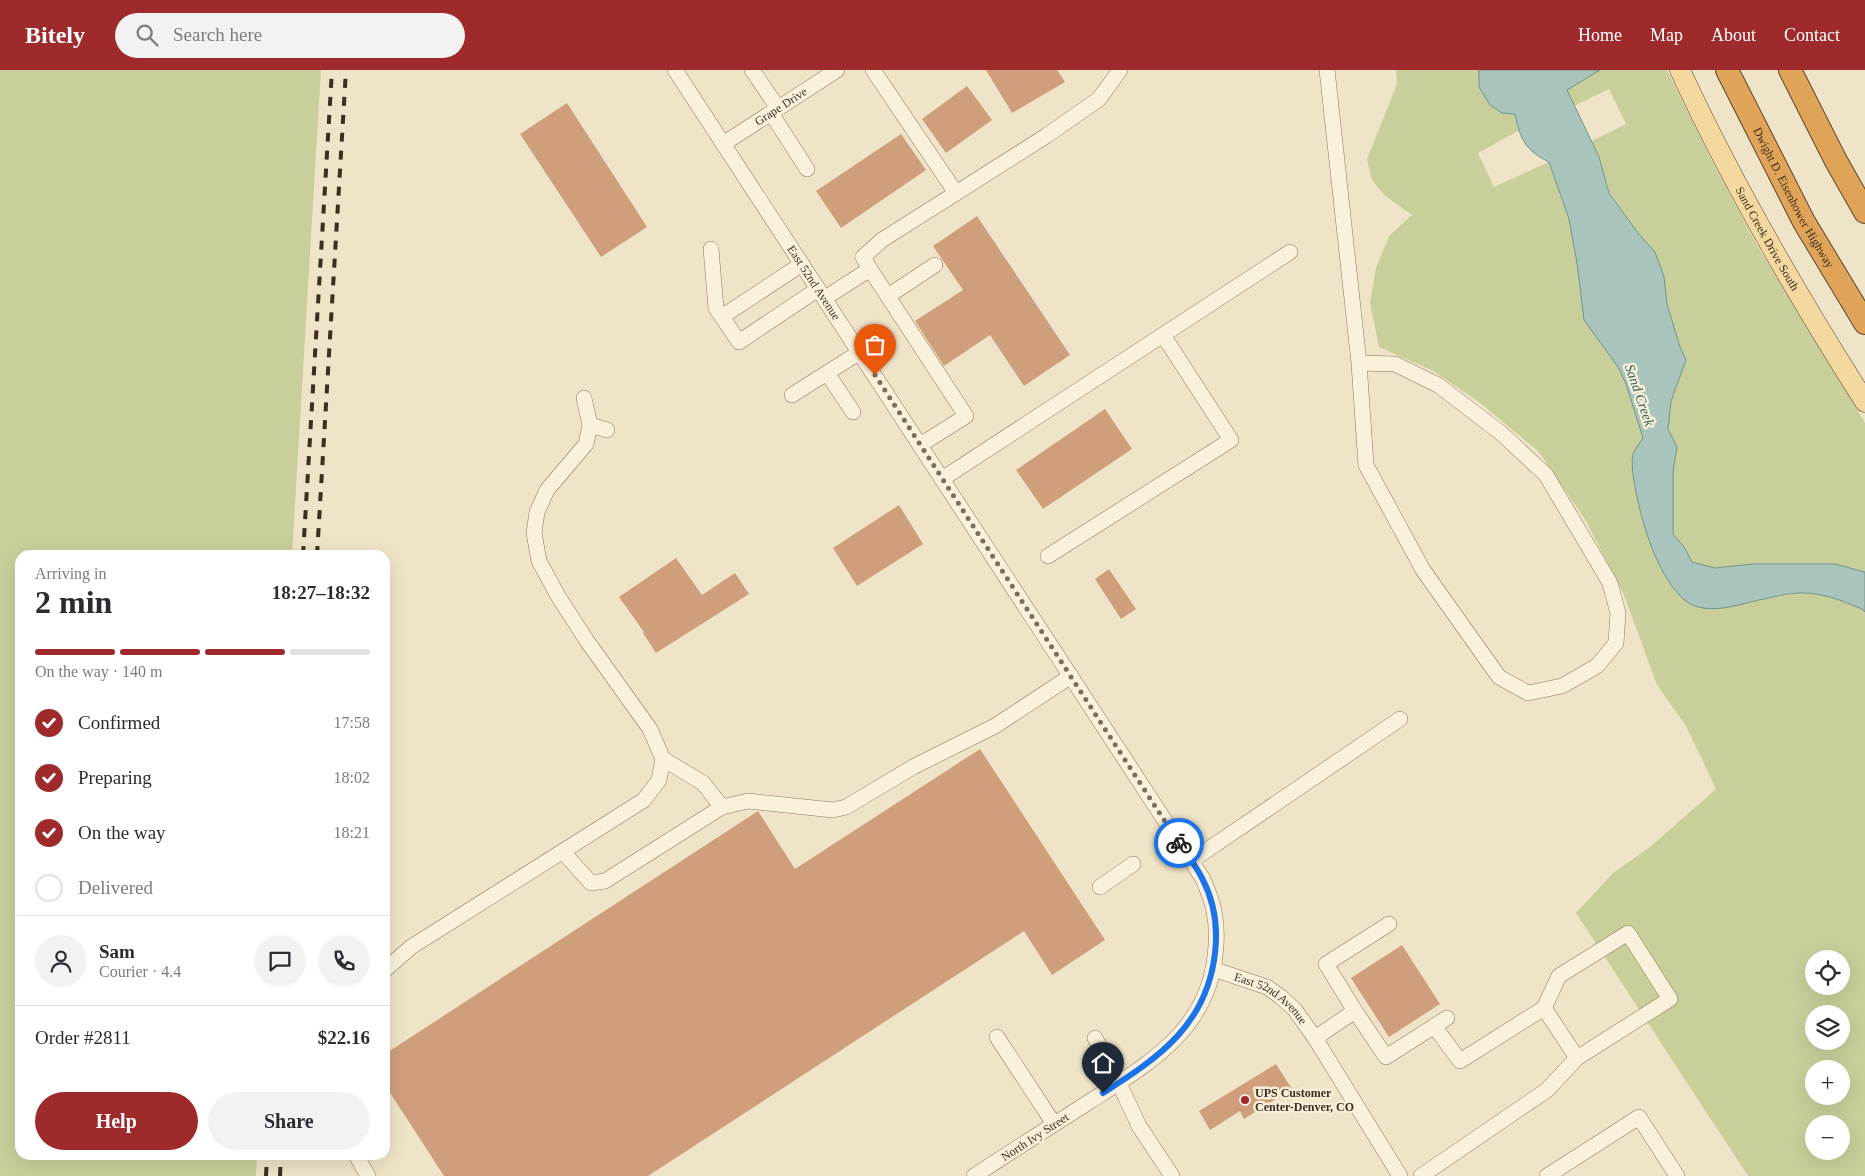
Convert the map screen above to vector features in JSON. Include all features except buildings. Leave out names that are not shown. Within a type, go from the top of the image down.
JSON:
[{"type":"highway","name":"Dwight D. Eisenhower Highway","points":[[1727,70],[1804,222],[1865,323]]},
{"type":"highway","points":[[1790,70],[1836,161],[1865,212]]},
{"type":"main road","name":"Sand Creek Drive South","points":[[1680,70],[1729,169],[1782,268],[1865,402]]},
{"type":"street","name":"East 52nd Avenue","points":[[675,70],[1203,879],[1214,910],[1217,939],[1214,969],[1267,987],[1281,996],[1295,1010],[1315,1038],[1400,1176]]},
{"type":"street","points":[[752,70],[807,169]]},
{"type":"street","name":"Grape Drive","points":[[723,144],[837,70]]},
{"type":"street","points":[[873,70],[956,193]]},
{"type":"street","points":[[920,445],[966,416],[863,257],[882,240],[1046,136],[1099,99],[1120,70]]},
{"type":"street","points":[[1327,70],[1358,363],[1366,465],[1423,570],[1499,677],[1528,693],[1562,686],[1597,666],[1616,644],[1618,613],[1610,583],[1546,475],[1501,433],[1438,385],[1395,364],[1358,363]]},
{"type":"street","points":[[711,249],[716,308],[739,342],[821,294],[870,269]]},
{"type":"street","points":[[942,479],[1290,252]]},
{"type":"street","points":[[723,316],[802,264]]},
{"type":"street","points":[[888,296],[935,264]]},
{"type":"street","points":[[1048,556],[1231,440],[1163,335]]},
{"type":"street","points":[[792,395],[860,352]]},
{"type":"street","points":[[827,373],[853,412]]},
{"type":"street","points":[[390,966],[411,947],[644,800],[659,780],[663,759],[650,729],[558,596],[539,561],[534,533],[537,512],[547,490],[586,444],[590,425],[584,398]]},
{"type":"street","points":[[590,425],[607,430]]},
{"type":"street","points":[[563,852],[591,882],[605,881],[722,806],[748,801],[833,810],[846,807],[913,767],[995,726],[1071,676]]},
{"type":"street","points":[[1191,860],[1400,719]]},
{"type":"street","points":[[663,759],[703,782],[722,806]]},
{"type":"street","points":[[1100,887],[1133,864]]},
{"type":"street","points":[[1388,924],[1326,964],[1355,1011],[1386,1057],[1447,1018]]},
{"type":"street","points":[[1421,1176],[1548,1090],[1577,1058],[1670,999],[1628,933],[1559,976],[1544,1008],[1460,1061],[1434,1026]]},
{"type":"street","name":"North Ivy Street","points":[[974,1176],[1120,1083],[1170,1045],[1193,1019],[1204,997],[1214,969]]},
{"type":"street","points":[[1544,1008],[1577,1058]]},
{"type":"street","points":[[1315,1038],[1355,1011]]},
{"type":"street","points":[[997,1037],[1054,1124]]},
{"type":"street","points":[[1095,1038],[1120,1083],[1139,1126],[1172,1176]]},
{"type":"street","points":[[1547,1176],[1639,1116],[1677,1176]]},
{"type":"street","points":[[359,1160],[368,1176]]},
{"type":"green space","points":[[0,70],[321,70],[292,550],[15,550],[15,1160],[257,1160],[256,1176],[0,1176]]},
{"type":"green space","points":[[1396,70],[1479,70],[1479,87],[1502,113],[1515,114],[1518,131],[1478,153],[1494,187],[1549,162],[1569,219],[1584,320],[1618,366],[1626,384],[1643,438],[1633,455],[1634,481],[1649,540],[1701,608],[1721,608],[1798,593],[1826,595],[1862,609],[1865,612],[1865,1176],[1748,1176],[1576,913],[1613,873],[1650,847],[1716,789],[1686,726],[1657,685],[1624,595],[1586,521],[1539,452],[1479,402],[1433,371],[1379,347],[1370,303],[1376,268],[1389,236],[1412,215],[1384,195],[1372,180],[1367,159],[1397,84]]},
{"type":"green space","points":[[1600,70],[1667,70],[1713,163],[1757,245],[1865,423],[1865,572],[1834,564],[1752,564],[1715,568],[1692,562],[1684,547],[1673,534],[1673,471],[1677,447],[1668,429],[1671,400],[1686,360],[1680,347],[1667,304],[1664,277],[1655,252],[1638,233],[1609,192],[1599,157],[1590,142],[1626,124],[1609,89],[1574,106],[1567,90]]},
{"type":"water","name":"Sand Creek","points":[[1479,70],[1600,70],[1567,90],[1599,157],[1609,193],[1638,233],[1655,252],[1664,277],[1667,304],[1680,347],[1686,360],[1671,401],[1668,429],[1677,447],[1673,472],[1673,534],[1684,547],[1692,562],[1715,568],[1752,564],[1835,564],[1865,572],[1865,612],[1862,609],[1832,598],[1817,594],[1800,593],[1710,609],[1692,605],[1673,587],[1652,549],[1635,489],[1632,460],[1636,448],[1643,438],[1626,384],[1618,367],[1584,320],[1569,219],[1549,162],[1534,153],[1525,143],[1515,114],[1502,113],[1490,105],[1479,87]]},
{"type":"railway","points":[[303,550],[332,70]]},
{"type":"railway","points":[[317,550],[346,70]]},
{"type":"railway","points":[[266,1176],[267,1160]]},
{"type":"railway","points":[[280,1176],[281,1160]]},
{"type":"way so far","points":[[875,375],[1179,843]]},
{"type":"place","name":"UPS Customer Center-Denver, CO","points":[[1245,1100]]},
{"type":"route","points":[[1103,1093],[1143,1067],[1170,1045],[1193,1019],[1204,997],[1214,969],[1217,939],[1214,910],[1203,879],[1179,843]]}]
